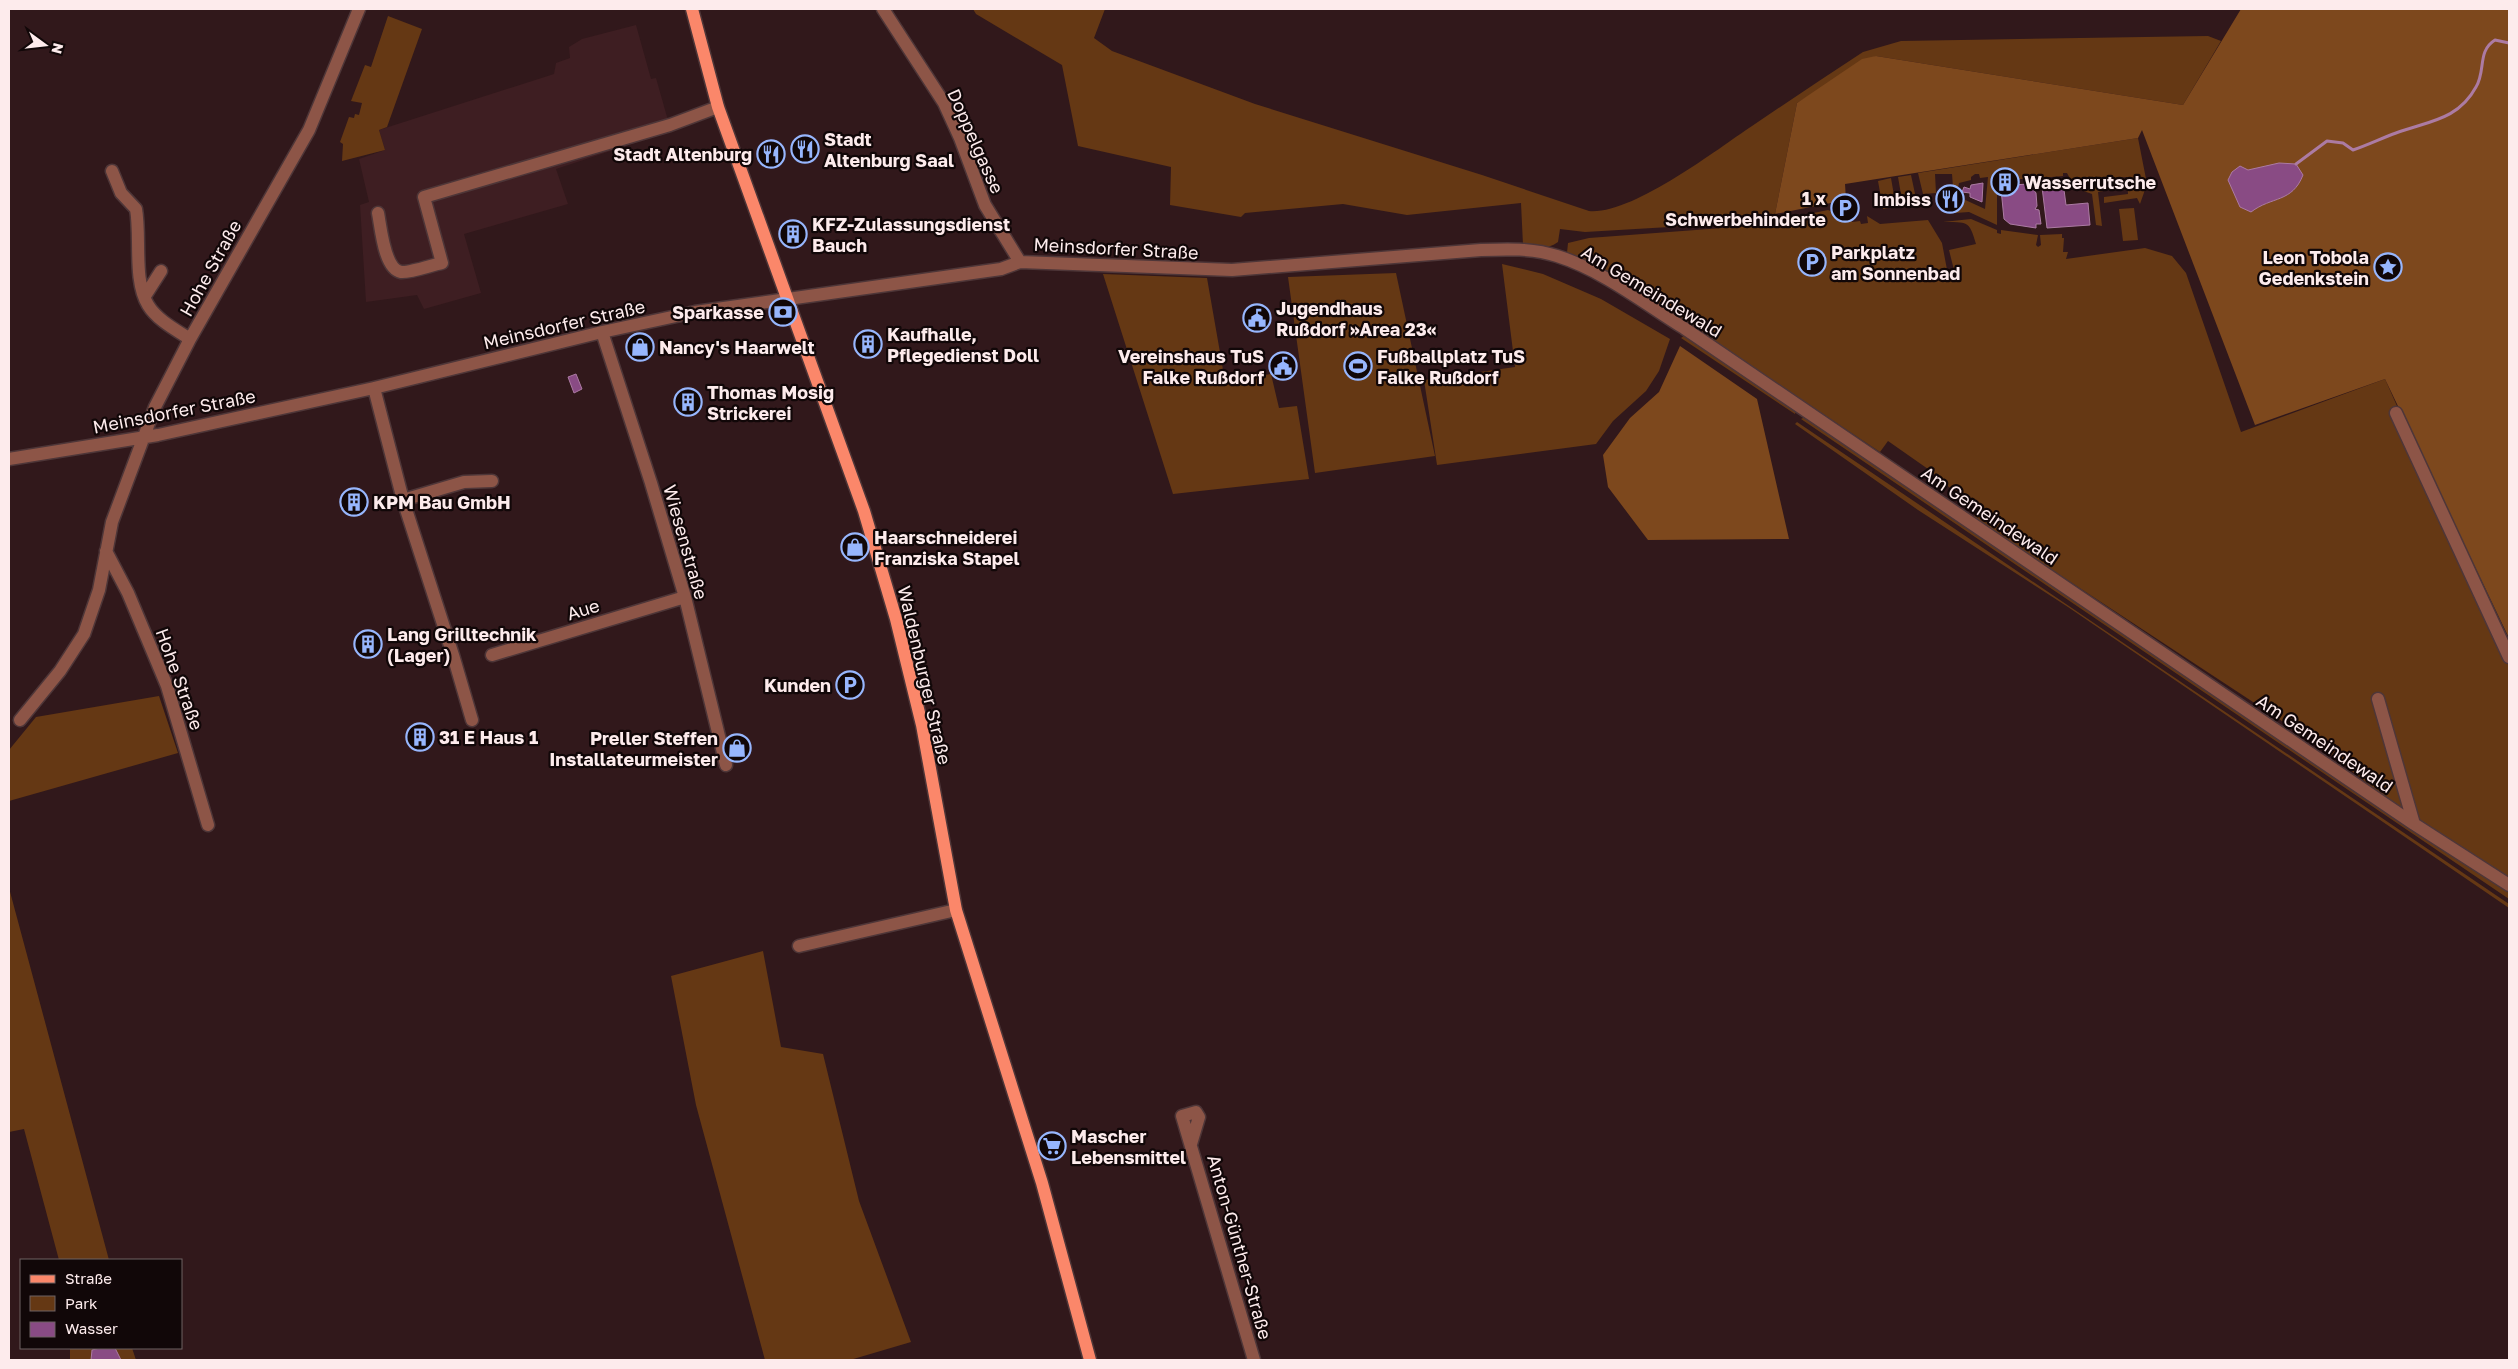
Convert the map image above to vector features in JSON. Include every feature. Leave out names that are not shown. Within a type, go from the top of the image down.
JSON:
[{"type":"main road","name":"Waldenburger Straße","points":[[692,9],[718,107],[864,511],[896,619],[922,725],[956,910],[1042,1183],[1090,1360]]},
{"type":"street","name":"Hohe Straße","points":[[20,720],[60,671],[84,634],[99,590],[115,514],[155,407],[190,339],[308,130],[359,9]]},
{"type":"street","name":"Doppelgasse","points":[[883,9],[944,103],[985,205],[1020,262]]},
{"type":"street","points":[[378,213],[388,262],[393,269],[401,272],[442,263],[424,198],[670,125],[718,107]]},
{"type":"street","points":[[112,171],[121,193],[136,209],[140,278],[148,305],[162,320],[190,339]]},
{"type":"street","name":"Meinsdorfer Straße","points":[[9,459],[158,435],[374,388],[602,332],[695,312],[1001,268],[1020,262],[1232,270],[1481,250],[1515,249],[1538,252]]},
{"type":"street","name":"Am Gemeindewald","points":[[1538,252],[1576,263],[1631,294],[1684,328],[2414,824],[2509,885]]},
{"type":"street","points":[[145,296],[161,271]]},
{"type":"street","name":"Wiesenstraße","points":[[602,332],[651,483],[685,597],[726,765]]},
{"type":"street","points":[[374,388],[403,500],[472,720]]},
{"type":"street","points":[[2396,413],[2509,657]]},
{"type":"street","points":[[403,500],[464,482],[492,481]]},
{"type":"street","name":"Hohe Straße","points":[[106,551],[128,594],[167,686],[208,825]]},
{"type":"street","name":"Aue","points":[[492,655],[685,597]]},
{"type":"street","name":"Am Gemeindewald","points":[[2378,699],[2414,824]]},
{"type":"street","points":[[799,946],[956,910]]},
{"type":"street","name":"Anton-Günther-Straße","points":[[1191,1144],[1254,1360]]},
{"type":"shaded area","points":[[2241,9],[2509,9],[2509,638],[2385,379],[2255,425],[2142,130],[2138,138],[1845,184],[1846,200],[1775,214],[1797,103],[1862,59],[1876,56],[2183,105]]},
{"type":"shaded area","points":[[636,25],[651,79],[656,78],[671,131],[556,169],[568,204],[464,234],[481,293],[424,309],[417,295],[366,302],[360,205],[369,202],[359,159],[385,150],[379,130],[554,74],[556,63],[570,58],[569,47],[582,39]]},
{"type":"shaded area","points":[[1680,346],[1757,399],[1789,539],[1648,540],[1608,487],[1603,455],[1630,418],[1659,392]]},
{"type":"green space","points":[[973,9],[1105,9],[1094,38],[1112,51],[1255,104],[1482,175],[1589,211],[1607,209],[1628,203],[1650,192],[1696,164],[1863,52],[1901,41],[2208,36],[2221,41],[2183,105],[1876,56],[1797,103],[1775,214],[1720,224],[1585,232],[1560,229],[1558,242],[1541,248],[1523,245],[1521,203],[1407,215],[1343,204],[1245,213],[1241,217],[1170,205],[1171,167],[1078,146],[1062,65],[976,14]]},
{"type":"green space","points":[[388,16],[422,29],[387,127],[379,130],[385,150],[342,161],[343,144],[340,142],[349,117],[354,118],[355,114],[359,115],[362,103],[351,101],[365,65],[371,67]]},
{"type":"green space","points":[[2138,138],[2147,184],[2140,204],[2137,198],[2104,203],[2104,197],[2128,194],[2127,177],[2102,179],[2103,191],[2098,192],[2102,226],[2096,225],[2092,194],[2075,188],[2067,173],[2063,173],[2063,176],[2028,179],[2028,175],[2023,175],[2023,179],[2016,179],[2011,177],[2002,168],[1992,174],[1997,182],[1997,225],[1969,212],[1955,213],[1952,174],[1935,174],[1936,193],[1923,194],[1918,173]],"holes":[[[1979,174],[1980,178],[1988,177],[1985,209],[1961,198],[1957,193],[1959,183],[1971,180],[1971,177]]]},
{"type":"green space","points":[[1911,175],[1917,203],[1903,206],[1898,177]]},
{"type":"green space","points":[[1891,178],[1896,207],[1883,209],[1878,181]]},
{"type":"green space","points":[[2134,208],[2138,240],[2123,241],[2119,209]]},
{"type":"green space","points":[[1828,210],[1851,219],[1852,222],[1860,221],[1861,224],[1868,223],[1867,216],[1880,224],[1928,220],[1942,243],[1948,275],[1955,274],[1949,250],[1976,244],[1969,226],[1966,224],[1943,222],[1971,219],[1997,230],[1997,233],[2001,234],[2001,230],[2038,235],[2036,245],[2038,247],[2041,245],[2040,235],[2062,234],[2062,238],[2064,238],[2063,252],[2068,252],[2066,259],[2145,248],[2172,256],[2186,273],[2241,432],[2385,379],[2498,634],[2509,665],[2509,879],[2414,819],[2314,742],[1973,518],[1977,511],[1928,469],[1888,441],[1880,452],[1692,327],[1567,253],[1568,243],[1589,238],[1749,226]]},
{"type":"green space","points":[[1502,264],[1543,274],[1601,299],[1670,339],[1659,371],[1646,391],[1613,421],[1596,444],[1437,465],[1424,380],[1515,367]]},
{"type":"green space","name":"Fußballplatz TuS Falke Rußdorf","points":[[1396,273],[1435,456],[1315,473],[1288,277]]},
{"type":"green space","points":[[1103,274],[1207,278],[1225,381],[1271,374],[1279,408],[1297,406],[1309,479],[1173,494]]},
{"type":"green space","points":[[1685,335],[1796,410],[1795,414],[1681,338]]},
{"type":"green space","points":[[1805,417],[2509,891],[2509,899],[1801,419]]},
{"type":"green space","points":[[1797,422],[2509,904],[2509,908],[2068,607],[1918,510],[1795,424]]},
{"type":"green space","points":[[159,696],[178,753],[9,801],[9,750],[36,717]]},
{"type":"green space","points":[[9,888],[109,1259],[59,1259],[24,1129],[9,1132]]},
{"type":"green space","points":[[763,951],[781,1047],[823,1054],[859,1201],[911,1342],[850,1360],[765,1360],[696,1105],[671,976]]},
{"type":"green space","points":[[70,1349],[96,1349],[92,1350],[91,1360],[70,1360]]},
{"type":"green space","points":[[116,1349],[132,1349],[136,1360],[121,1360]]},
{"type":"water","points":[[2279,163],[2296,164],[2303,175],[2293,190],[2287,195],[2266,203],[2251,212],[2240,207],[2228,180],[2232,172],[2240,166],[2248,170]]},
{"type":"water","points":[[2063,182],[2066,205],[2088,203],[2090,225],[2047,228],[2042,187],[2033,189],[2036,193],[2037,206],[2035,209],[2039,210],[2041,224],[2036,224],[2036,228],[2010,224],[2004,219],[2001,189],[2005,187],[2007,189],[2012,185]]},
{"type":"water","points":[[1983,183],[1982,202],[1970,197],[1970,193],[1962,192],[1964,187],[1970,189],[1971,185]]},
{"type":"water","points":[[576,374],[582,389],[574,393],[568,377]]},
{"type":"water","points":[[116,1349],[121,1360],[91,1360],[92,1350]]},
{"type":"waterway","points":[[2296,164],[2327,141],[2343,143],[2353,150],[2451,113],[2469,98],[2476,87],[2481,74],[2484,55],[2489,45],[2495,40],[2509,43]]},
{"type":"place","name":"Stadt Altenburg Saal","points":[[805,149]]},
{"type":"place","name":"Stadt Altenburg","points":[[771,154]]},
{"type":"place","name":"Wasserrutsche","points":[[2005,182]]},
{"type":"place","name":"Imbiss","points":[[1950,199]]},
{"type":"place","name":"1 x Schwerbehinderte","points":[[1845,208]]},
{"type":"place","name":"KFZ-Zulassungsdienst Bauch","points":[[793,234]]},
{"type":"place","name":"Parkplatz am Sonnenbad","points":[[1812,262]]},
{"type":"place","name":"Leon Tobola Gedenkstein","points":[[2388,267]]},
{"type":"place","name":"Sparkasse","points":[[783,312]]},
{"type":"place","name":"Jugendhaus Rußdorf »Area 23«","points":[[1257,318]]},
{"type":"place","name":"Kaufhalle, Pflegedienst Doll","points":[[868,344]]},
{"type":"place","name":"Nancy's Haarwelt","points":[[640,347]]},
{"type":"place","name":"Vereinshaus TuS Falke Rußdorf","points":[[1283,366]]},
{"type":"place","name":"Fußballplatz TuS Falke Rußdorf","points":[[1358,366]]},
{"type":"place","name":"Thomas Mosig Strickerei","points":[[688,402]]},
{"type":"place","name":"KPM Bau GmbH","points":[[354,502]]},
{"type":"place","name":"Haarschneiderei Franziska Stapel","points":[[855,547]]},
{"type":"place","name":"Lang Grilltechnik (Lager)","points":[[368,644]]},
{"type":"place","name":"Kunden","points":[[850,685]]},
{"type":"place","name":"31 E Haus 1","points":[[420,737]]},
{"type":"place","name":"Preller Steffen Installateurmeister","points":[[737,748]]},
{"type":"place","name":"Mascher Lebensmittel","points":[[1052,1146]]}]
